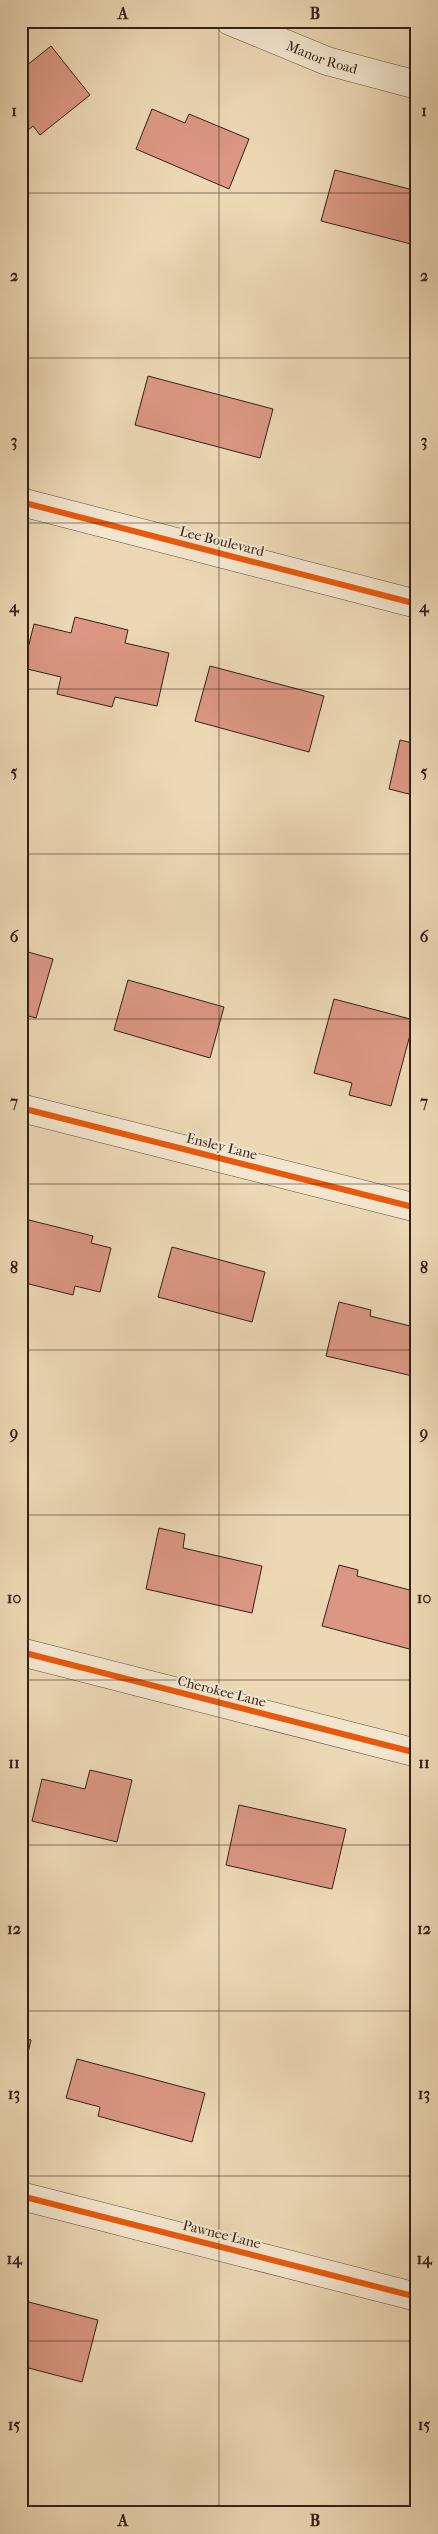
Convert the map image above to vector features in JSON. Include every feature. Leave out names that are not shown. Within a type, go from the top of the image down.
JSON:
[{"type":"street","name":"Manor Road","points":[[230,21],[327,61],[417,85]]},
{"type":"street","name":"Lee Boulevard","points":[[21,502],[417,604]]},
{"type":"street","name":"Ensley Lane","points":[[21,1108],[417,1208]]},
{"type":"street","name":"Cherokee Lane","points":[[21,1652],[417,1753]]},
{"type":"street","name":"Pawnee Lane","points":[[21,2196],[417,2296]]},
{"type":"building","points":[[51,46],[90,95],[40,135],[33,126],[21,136],[21,70]]},
{"type":"building","points":[[152,109],[185,123],[189,114],[249,139],[229,189],[136,149]]},
{"type":"building","points":[[335,170],[417,191],[417,222],[411,244],[321,221]]},
{"type":"building","points":[[148,376],[273,409],[260,458],[135,425]]},
{"type":"building","points":[[417,407],[417,420],[410,413]]},
{"type":"building","points":[[75,617],[128,630],[125,643],[169,653],[157,706],[115,697],[112,707],[57,694],[61,677],[23,668],[34,624],[71,633]]},
{"type":"building","points":[[210,666],[324,696],[309,752],[195,721]]},
{"type":"building","points":[[400,740],[417,744],[417,796],[389,789]]},
{"type":"building","points":[[21,950],[53,959],[36,1018],[21,1014]]},
{"type":"building","points":[[128,980],[224,1007],[210,1058],[114,1030]]},
{"type":"building","points":[[334,999],[414,1020],[391,1106],[349,1095],[352,1083],[314,1073]]},
{"type":"building","points":[[21,1218],[93,1236],[91,1243],[111,1248],[100,1292],[75,1286],[73,1295],[21,1282]]},
{"type":"building","points":[[172,1247],[265,1272],[252,1322],[158,1297]]},
{"type":"building","points":[[339,1302],[371,1310],[370,1316],[414,1327],[417,1317],[417,1377],[326,1356]]},
{"type":"building","points":[[159,1528],[185,1534],[183,1548],[262,1566],[252,1613],[146,1589]]},
{"type":"building","points":[[339,1565],[358,1570],[357,1576],[417,1592],[417,1651],[322,1626]]},
{"type":"building","points":[[90,1770],[132,1780],[117,1842],[32,1821],[42,1779],[85,1789]]},
{"type":"building","points":[[239,1805],[346,1829],[332,1889],[226,1865]]},
{"type":"building","points":[[21,2038],[31,2040],[21,2083]]},
{"type":"building","points":[[77,2059],[205,2093],[192,2142],[98,2116],[100,2107],[66,2098]]},
{"type":"building","points":[[21,2300],[98,2320],[82,2382],[21,2366]]},
{"type":"cycle path","points":[[21,502],[417,604]]},
{"type":"cycle path","points":[[21,1108],[417,1208]]},
{"type":"cycle path","points":[[21,1652],[417,1753]]},
{"type":"cycle path","points":[[21,2196],[417,2297]]}]
